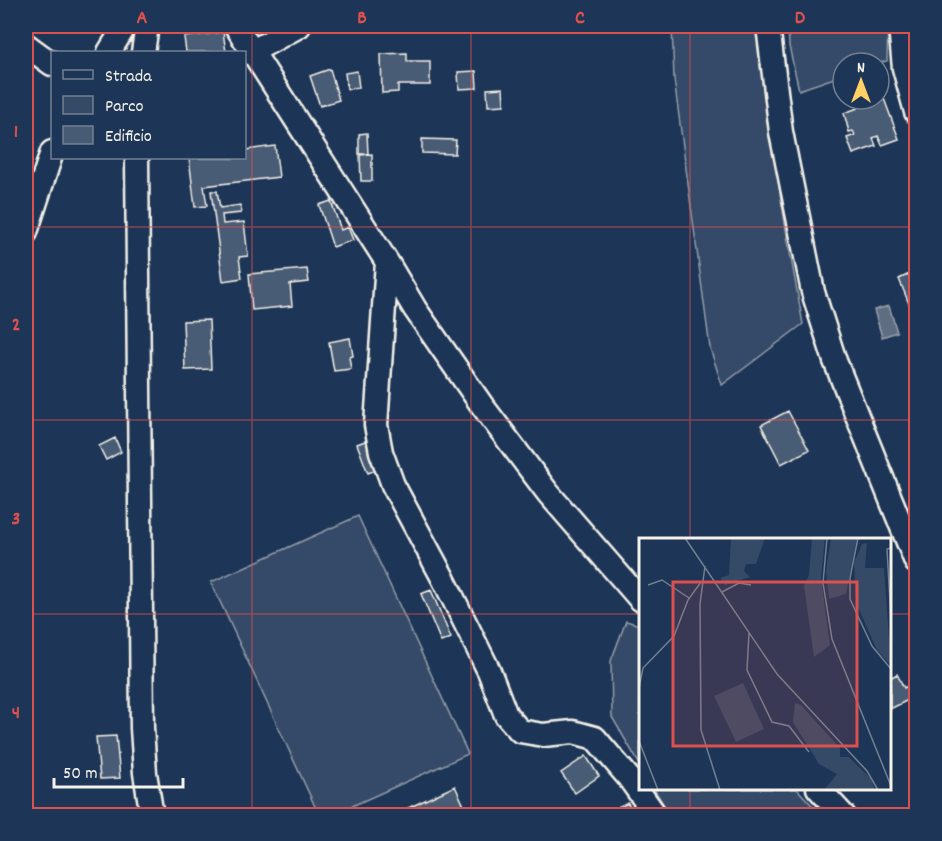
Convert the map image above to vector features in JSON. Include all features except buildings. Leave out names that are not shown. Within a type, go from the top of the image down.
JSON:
[{"type":"street","points":[[110,51],[125,26]]},
{"type":"street","points":[[143,51],[147,26]]},
{"type":"street","points":[[236,26],[415,309],[516,452],[566,515],[639,598]]},
{"type":"street","points":[[253,51],[299,26]]},
{"type":"street","points":[[768,26],[772,71],[783,141],[813,292],[838,370],[916,562]]},
{"type":"street","points":[[900,26],[904,68],[916,112]]},
{"type":"street","points":[[26,45],[51,62]]},
{"type":"street","points":[[26,232],[51,155]]},
{"type":"street","points":[[137,159],[142,728],[145,773],[152,816]]},
{"type":"street","points":[[387,262],[376,425],[381,452],[393,485],[489,671],[506,715],[520,731],[543,735],[573,732],[595,738],[629,778],[656,816]]},
{"type":"street","points":[[819,790],[844,816]]},
{"type":"green space","points":[[672,26],[760,26],[766,105],[803,324],[722,385],[710,348],[674,79]]},
{"type":"green space","points":[[788,26],[888,26],[887,51],[831,51],[831,79],[799,90],[789,46]]},
{"type":"green space","points":[[358,516],[468,754],[332,815],[319,815],[211,582]]},
{"type":"green space","points":[[626,621],[639,625],[639,763],[612,717],[611,661]]},
{"type":"green space","points":[[655,790],[798,790],[821,815],[670,815]]},
{"type":"shaded area","points":[[889,306],[897,332],[882,337],[874,310]]}]
